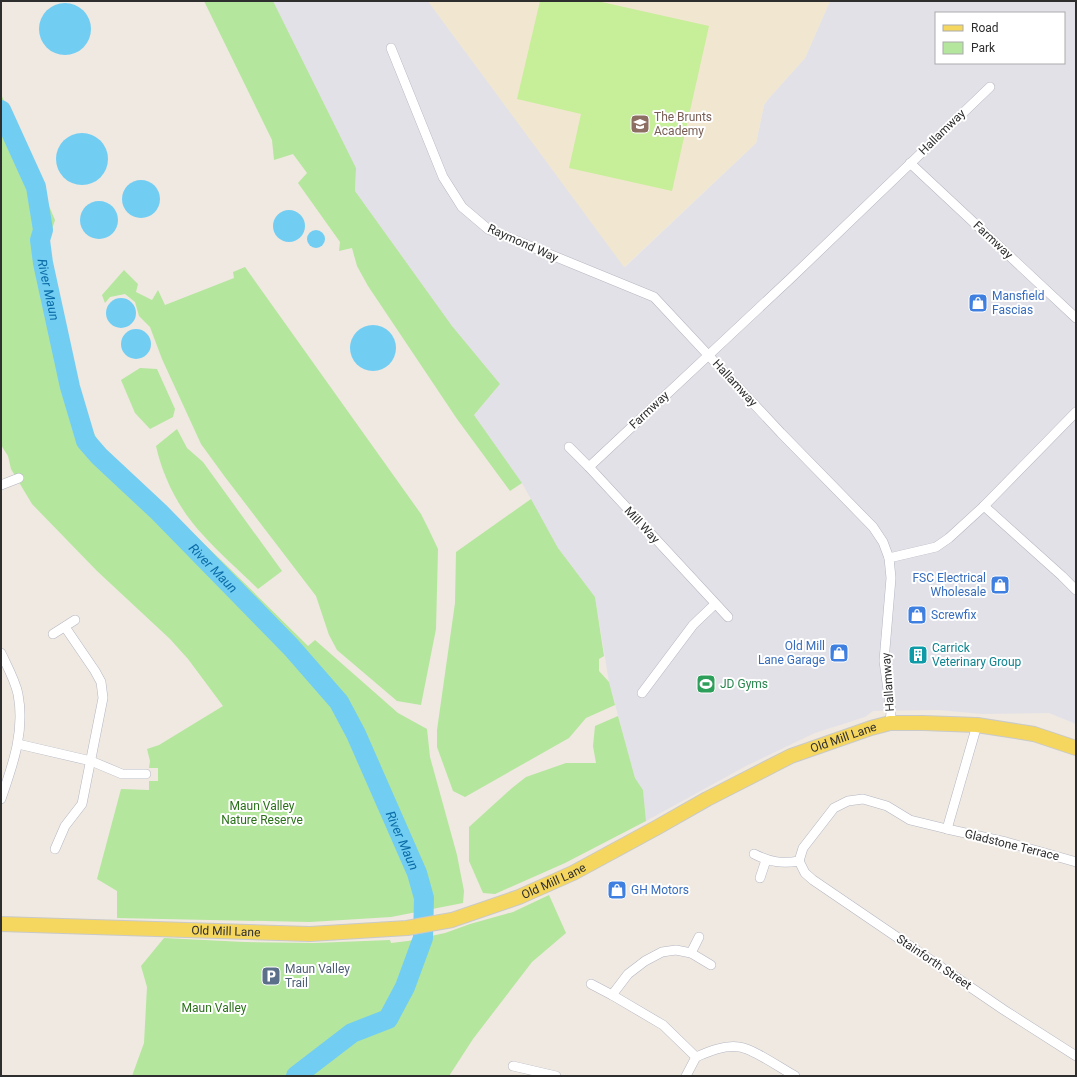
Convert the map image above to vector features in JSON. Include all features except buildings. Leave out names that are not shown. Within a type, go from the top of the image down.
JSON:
[{"type":"main road","name":"Old Mill Lane","points":[[1,924],[310,934],[407,928],[438,923],[478,912],[519,897],[573,873],[707,799],[791,756],[856,732],[890,723],[923,722],[977,725],[1034,734],[1076,748]]},
{"type":"street","name":"Raymond Way","points":[[391,48],[443,177],[462,207],[488,229],[654,297],[709,355]]},
{"type":"street","name":"Hallamway","points":[[890,723],[891,712],[884,661],[891,578],[889,558],[883,542],[873,527],[785,437],[709,355],[990,87]]},
{"type":"street","name":"Farmway","points":[[910,163],[1076,318]]},
{"type":"street","name":"Farmway","points":[[589,467],[709,355]]},
{"type":"street","points":[[889,558],[936,547],[949,538],[984,506],[1076,412]]},
{"type":"street","name":"Mill Way","points":[[569,447],[714,604],[728,617]]},
{"type":"street","points":[[1,485],[19,478]]},
{"type":"street","points":[[984,506],[1076,590]]},
{"type":"street","points":[[642,693],[693,625],[714,604]]},
{"type":"street","points":[[54,634],[75,620]]},
{"type":"street","points":[[54,849],[65,826],[82,804],[103,698],[100,682],[92,666],[65,626]]},
{"type":"street","points":[[1,654],[17,692],[21,720],[18,744],[1,800]]},
{"type":"street","points":[[947,829],[977,725]]},
{"type":"street","points":[[18,744],[91,761],[122,774],[146,774]]},
{"type":"street","name":"Gladstone Terrace","points":[[799,861],[803,848],[834,808],[848,801],[863,799],[887,806],[910,820],[1043,851],[1076,862]]},
{"type":"street","points":[[754,854],[766,860],[788,863],[799,861]]},
{"type":"street","points":[[760,878],[766,860]]},
{"type":"street","name":"Stainforth Street","points":[[799,861],[805,873],[813,880],[1004,1010],[1076,1056]]},
{"type":"street","points":[[691,953],[699,937]]},
{"type":"street","points":[[612,996],[628,974],[662,952],[676,950],[691,953],[711,965]]},
{"type":"street","points":[[591,984],[663,1025],[696,1057]]},
{"type":"street","points":[[686,1076],[696,1057],[713,1049],[725,1047],[740,1047],[750,1050],[795,1076]]},
{"type":"street","points":[[514,1066],[556,1076]]},
{"type":"shaded area","points":[[273,1],[428,1],[625,267],[756,143],[764,105],[805,58],[830,1],[1076,1],[1076,724],[1049,713],[982,714],[938,710],[873,711],[865,717],[815,733],[746,766],[646,821],[643,790],[635,778],[609,682],[595,597],[558,548],[522,483],[474,415],[500,384],[452,326],[355,191],[356,168]]},
{"type":"shaded area","name":"The Brunts Academy","points":[[428,1],[830,1],[805,58],[764,105],[756,143],[624,267]]},
{"type":"green space","points":[[204,1],[273,1],[356,168],[355,191],[452,326],[500,384],[474,415],[522,483],[510,491],[457,419],[368,286],[357,266],[352,248],[339,251],[340,242],[298,183],[307,173],[293,154],[274,160],[272,140]]},
{"type":"green space","points":[[540,1],[597,1],[709,26],[672,191],[569,168],[581,114],[517,99]]},
{"type":"green space","name":"Maun Valley Nature Reserve","points":[[1,94],[55,220],[45,251],[88,423],[100,444],[308,646],[315,640],[398,713],[427,729],[430,757],[457,855],[464,891],[463,903],[391,917],[310,922],[117,918],[117,891],[97,879],[121,789],[149,790],[149,781],[158,781],[158,768],[149,768],[150,761],[147,749],[159,745],[223,706],[188,659],[170,639],[97,571],[32,504],[11,469],[8,456],[1,445]]},
{"type":"green space","points":[[245,267],[421,514],[438,549],[436,629],[421,705],[397,701],[337,650],[329,635],[316,596],[201,444],[162,359],[150,327],[139,316],[135,302],[125,294],[110,297],[105,303],[102,295],[124,270],[138,284],[136,292],[152,300],[158,290],[165,305],[234,278],[233,272]]},
{"type":"green space","points":[[140,368],[157,369],[175,409],[173,417],[150,429],[135,413],[121,380]]},
{"type":"green space","points":[[177,429],[187,448],[203,462],[282,571],[258,589],[216,549],[195,526],[174,494],[163,470],[156,446]]},
{"type":"green space","points":[[531,499],[558,548],[595,597],[604,656],[599,659],[599,671],[609,682],[615,705],[586,718],[569,738],[465,797],[453,791],[437,747],[437,730],[455,603],[456,552]]},
{"type":"green space","points":[[618,716],[635,778],[643,790],[646,821],[565,863],[495,894],[483,893],[469,861],[469,827],[526,777],[566,763],[596,763],[593,746],[595,726]]},
{"type":"green space","name":"Maun Valley","points":[[549,895],[566,933],[532,962],[473,1039],[449,1076],[132,1076],[144,1043],[147,987],[141,966],[164,938],[244,942],[314,943],[390,940],[391,943],[445,933],[470,924],[513,912]]},
{"type":"water","points":[[65,3],[79,7],[87,15],[91,29],[87,43],[79,51],[65,55],[51,51],[43,43],[39,29],[43,15],[51,7]]},
{"type":"water","points":[[82,133],[96,137],[104,145],[108,159],[104,173],[96,181],[82,185],[68,181],[60,173],[56,159],[60,145],[68,137]]},
{"type":"water","points":[[137,180],[145,180],[155,185],[159,192],[159,206],[155,213],[145,218],[137,218],[127,213],[125,210],[122,203],[122,195],[127,185],[130,183]]},
{"type":"water","points":[[95,201],[103,201],[113,206],[117,213],[117,227],[113,234],[103,239],[95,239],[85,234],[83,231],[80,224],[80,216],[85,206],[88,204]]},
{"type":"water","points":[[286,210],[292,210],[301,214],[305,226],[301,238],[292,242],[286,242],[277,238],[273,229],[273,223],[277,214]]},
{"type":"water","points":[[312,230],[320,230],[325,235],[323,246],[320,248],[312,248],[307,243],[307,235]]},
{"type":"water","points":[[121,298],[131,303],[136,313],[131,323],[121,328],[111,323],[106,313],[111,303]]},
{"type":"water","points":[[373,325],[386,329],[392,335],[396,348],[392,361],[386,367],[373,371],[360,367],[354,361],[350,348],[354,335],[360,329]]},
{"type":"water","points":[[136,329],[146,334],[151,344],[146,354],[136,359],[126,354],[121,344],[126,334]]},
{"type":"waterway","name":"River Maun","points":[[1,110],[36,187],[43,230],[40,240],[43,263],[70,387],[86,441],[99,456],[159,512],[291,647],[339,702],[356,734],[417,873],[424,898],[423,938],[405,987],[388,1019],[352,1033],[296,1076]]},
{"type":"place","name":"The Brunts Academy","points":[[640,124]]},
{"type":"place","name":"Mansfield Fascias","points":[[978,303]]},
{"type":"place","name":"FSC Electrical Wholesale","points":[[1000,585]]},
{"type":"place","name":"Screwfix","points":[[917,615]]},
{"type":"place","name":"Old Mill Lane Garage","points":[[839,653]]},
{"type":"place","name":"Carrick Veterinary Group","points":[[918,655]]},
{"type":"place","name":"JD Gyms","points":[[706,684]]},
{"type":"place","name":"GH Motors","points":[[617,890]]},
{"type":"place","name":"Maun Valley Trail","points":[[271,976]]}]
